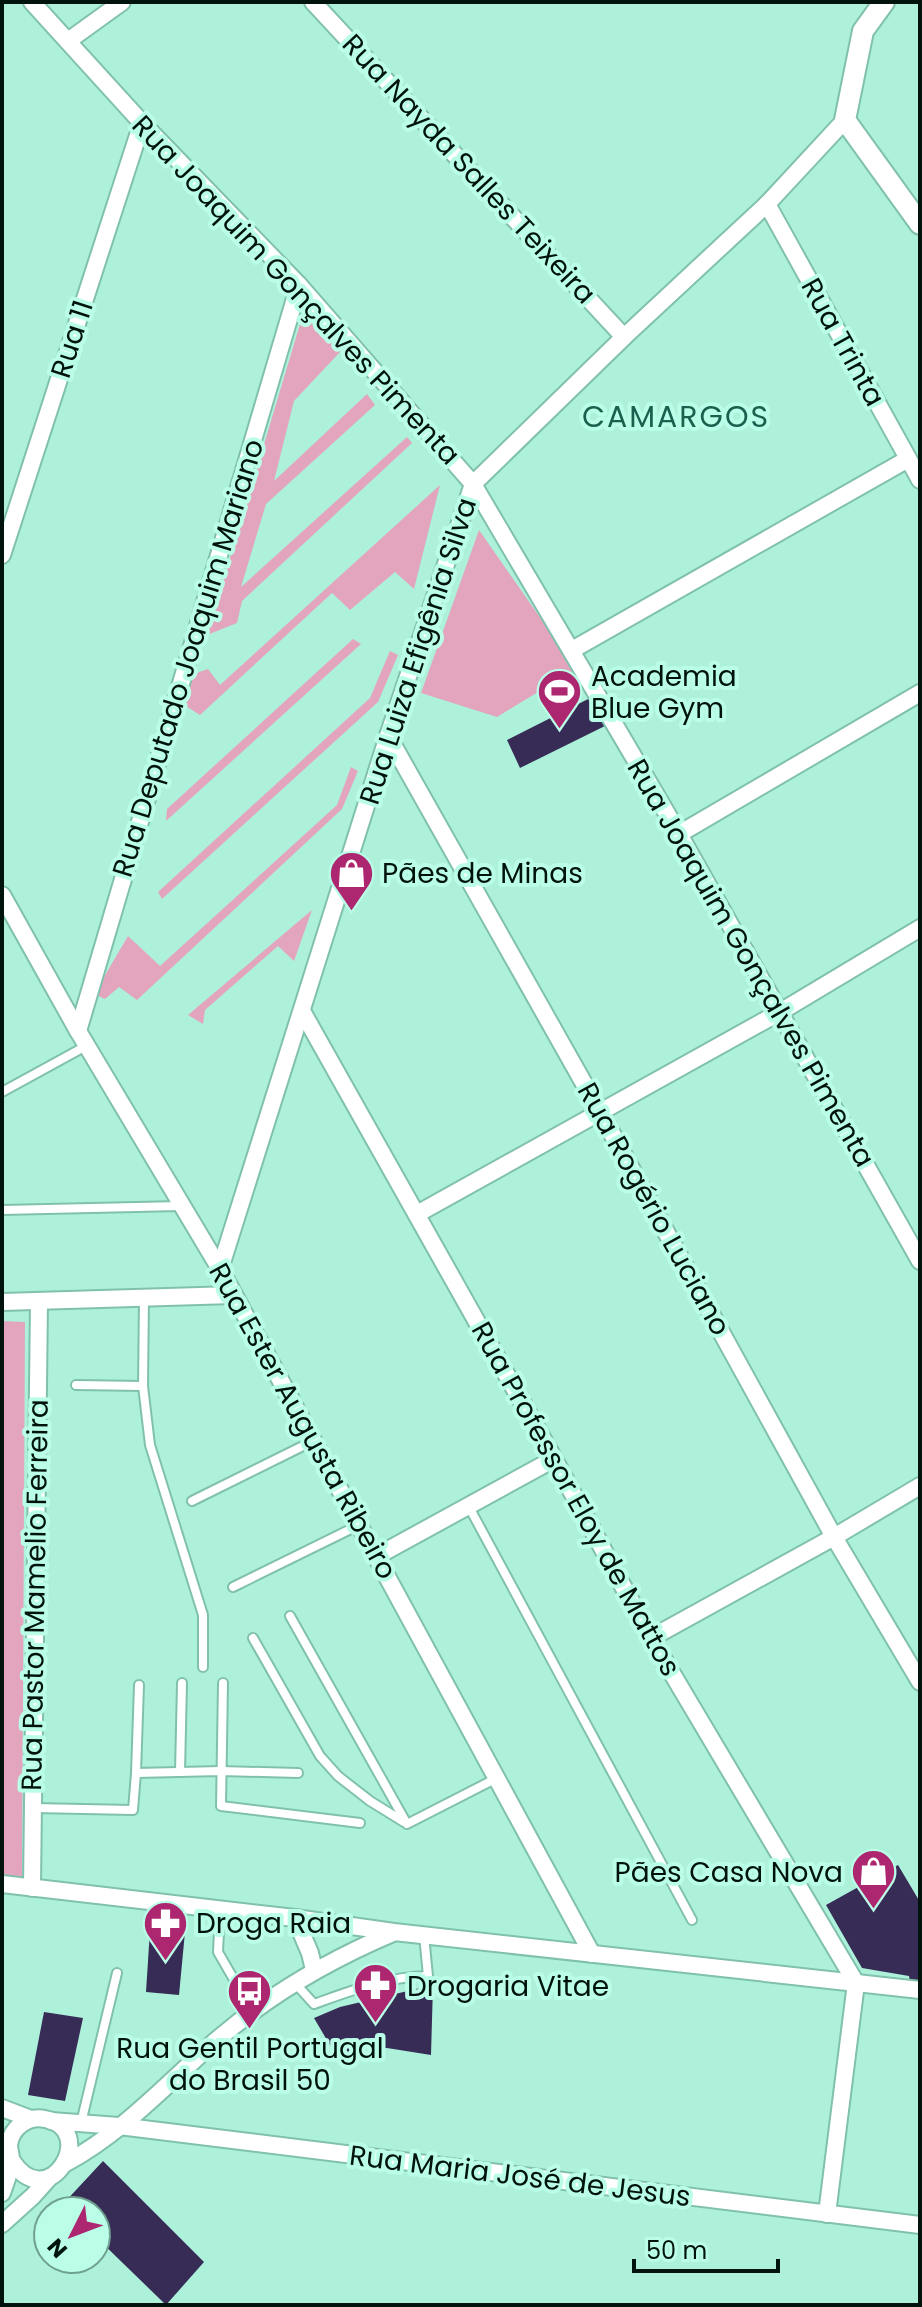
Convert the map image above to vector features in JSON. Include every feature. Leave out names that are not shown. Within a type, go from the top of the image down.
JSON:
[{"type":"street","name":"Rua Joaquim Gonçalves Pimenta","points":[[32,2],[142,123],[299,285],[473,484],[679,834],[920,1261]]},
{"type":"street","points":[[68,41],[122,2]]},
{"type":"street","name":"Rua Nayda Salles Teixeira","points":[[313,2],[624,337]]},
{"type":"street","points":[[884,2],[863,31],[845,120],[920,224]]},
{"type":"street","name":"Rua Luiza Efigênia Silva","points":[[220,1269],[388,736],[473,484],[767,204],[845,120]]},
{"type":"street","name":"Rua 11","points":[[2,555],[142,123]]},
{"type":"street","name":"Rua Trinta","points":[[767,204],[920,480]]},
{"type":"street","name":"Rua Deputado Joaquim Mariano","points":[[82,1038],[299,285]]},
{"type":"street","points":[[572,650],[908,459]]},
{"type":"street","points":[[679,834],[920,693]]},
{"type":"street","name":"Rua Rogério Luciano","points":[[388,736],[834,1537],[920,1682]]},
{"type":"street","name":"Rua Ester Augusta Ribeiro","points":[[2,895],[82,1038],[220,1269],[592,1954]]},
{"type":"street","points":[[417,1214],[780,1012],[920,928]]},
{"type":"street","name":"Rua Professor Eloy de Mattos","points":[[302,1011],[651,1638],[856,1983]]},
{"type":"street","points":[[2,1302],[233,1295]]},
{"type":"street","name":"Rua Pastor Mamelio Ferreira","points":[[32,1888],[39,1302]]},
{"type":"street","points":[[377,1556],[554,1459]]},
{"type":"street","points":[[651,1638],[920,1486]]},
{"type":"street","points":[[2,1884],[394,1932],[920,1990]]},
{"type":"street","points":[[295,1918],[314,1970]]},
{"type":"street","points":[[7,2147],[24,2174],[41,2179],[59,2172],[66,2163],[119,2126],[252,2011],[314,1970],[394,1932]]},
{"type":"street","points":[[827,2214],[856,1983]]},
{"type":"street","points":[[2,2108],[60,2126],[69,2143],[66,2163]]},
{"type":"street","points":[[2,2193],[7,2147],[15,2130],[31,2119]]},
{"type":"street","name":"Rua Maria José de Jesus","points":[[51,2121],[119,2126],[920,2225]]},
{"type":"street","points":[[2,2224],[50,2177]]},
{"type":"lane","points":[[2,1092],[82,1038]]},
{"type":"lane","points":[[2,1210],[183,1206]]},
{"type":"lane","points":[[144,1298],[143,1386],[150,1445],[203,1615],[203,1667]]},
{"type":"lane","points":[[76,1385],[143,1386]]},
{"type":"lane","points":[[192,1501],[313,1441]]},
{"type":"lane","points":[[468,1506],[692,1920]]},
{"type":"lane","points":[[233,1587],[359,1524]]},
{"type":"lane","points":[[290,1616],[407,1824]]},
{"type":"lane","points":[[253,1638],[320,1756],[338,1776],[407,1824]]},
{"type":"lane","points":[[180,1772],[182,1683]]},
{"type":"lane","points":[[223,1683],[221,1806],[360,1823]]},
{"type":"lane","points":[[33,1808],[133,1810],[139,1685]]},
{"type":"lane","points":[[136,1773],[298,1773]]},
{"type":"lane","points":[[407,1824],[497,1778]]},
{"type":"lane","points":[[220,1910],[218,1952],[252,2011]]},
{"type":"lane","points":[[294,1982],[314,2004],[360,1987],[401,1977],[428,1976],[424,1935]]},
{"type":"lane","points":[[81,2123],[117,1973]]},
{"type":"shaded area","points":[[303,314],[340,352],[294,401],[274,481],[367,394],[375,405],[266,504],[241,587],[407,437],[412,443],[242,601],[237,623],[207,635]]},
{"type":"shaded area","points":[[440,485],[414,589],[395,572],[350,610],[332,593],[200,715],[181,703],[188,676],[208,669],[220,685]]},
{"type":"shaded area","points":[[479,530],[576,669],[497,717],[421,693]]},
{"type":"shaded area","points":[[353,639],[361,644],[166,821],[167,809]]},
{"type":"shaded area","points":[[390,651],[398,655],[378,702],[162,899],[158,892],[370,698]]},
{"type":"shaded area","points":[[351,767],[358,771],[342,809],[137,1000],[119,987],[105,999],[94,994],[128,936],[160,966],[337,805]]},
{"type":"shaded area","points":[[312,910],[294,961],[278,946],[205,1010],[203,1024],[188,1015]]},
{"type":"shaded area","points":[[2,1321],[25,1322],[22,1881],[2,1878]]},
{"type":"building","name":"Academia Blue Gym","points":[[596,695],[613,722],[520,768],[507,740]]},
{"type":"building","points":[[898,1865],[920,1902],[920,1988],[911,1988],[909,1976],[862,1968],[826,1905]]},
{"type":"building","name":"Droga Raia","points":[[150,1930],[185,1932],[179,1995],[146,1992]]},
{"type":"building","points":[[433,1985],[431,2055],[366,2047],[338,2059],[314,2018],[340,2007]]},
{"type":"building","points":[[44,2012],[83,2018],[65,2101],[28,2095]]},
{"type":"building","points":[[103,2161],[204,2262],[166,2305],[112,2253],[112,2195],[71,2195]]},
{"type":"place","name":"Academia Blue Gym","points":[[560,731]]},
{"type":"place","name":"Pães de Minas","points":[[351,912]]},
{"type":"place","name":"Pães Casa Nova","points":[[874,1911]]},
{"type":"place","name":"Droga Raia","points":[[165,1962]]},
{"type":"place","name":"Drogaria Vitae","points":[[376,2025]]},
{"type":"place","name":"Rua Gentil Portugal do Brasil 50","points":[[250,2030]]},
{"type":"district","name":"CAMARGOS","points":[[676,416]]}]
